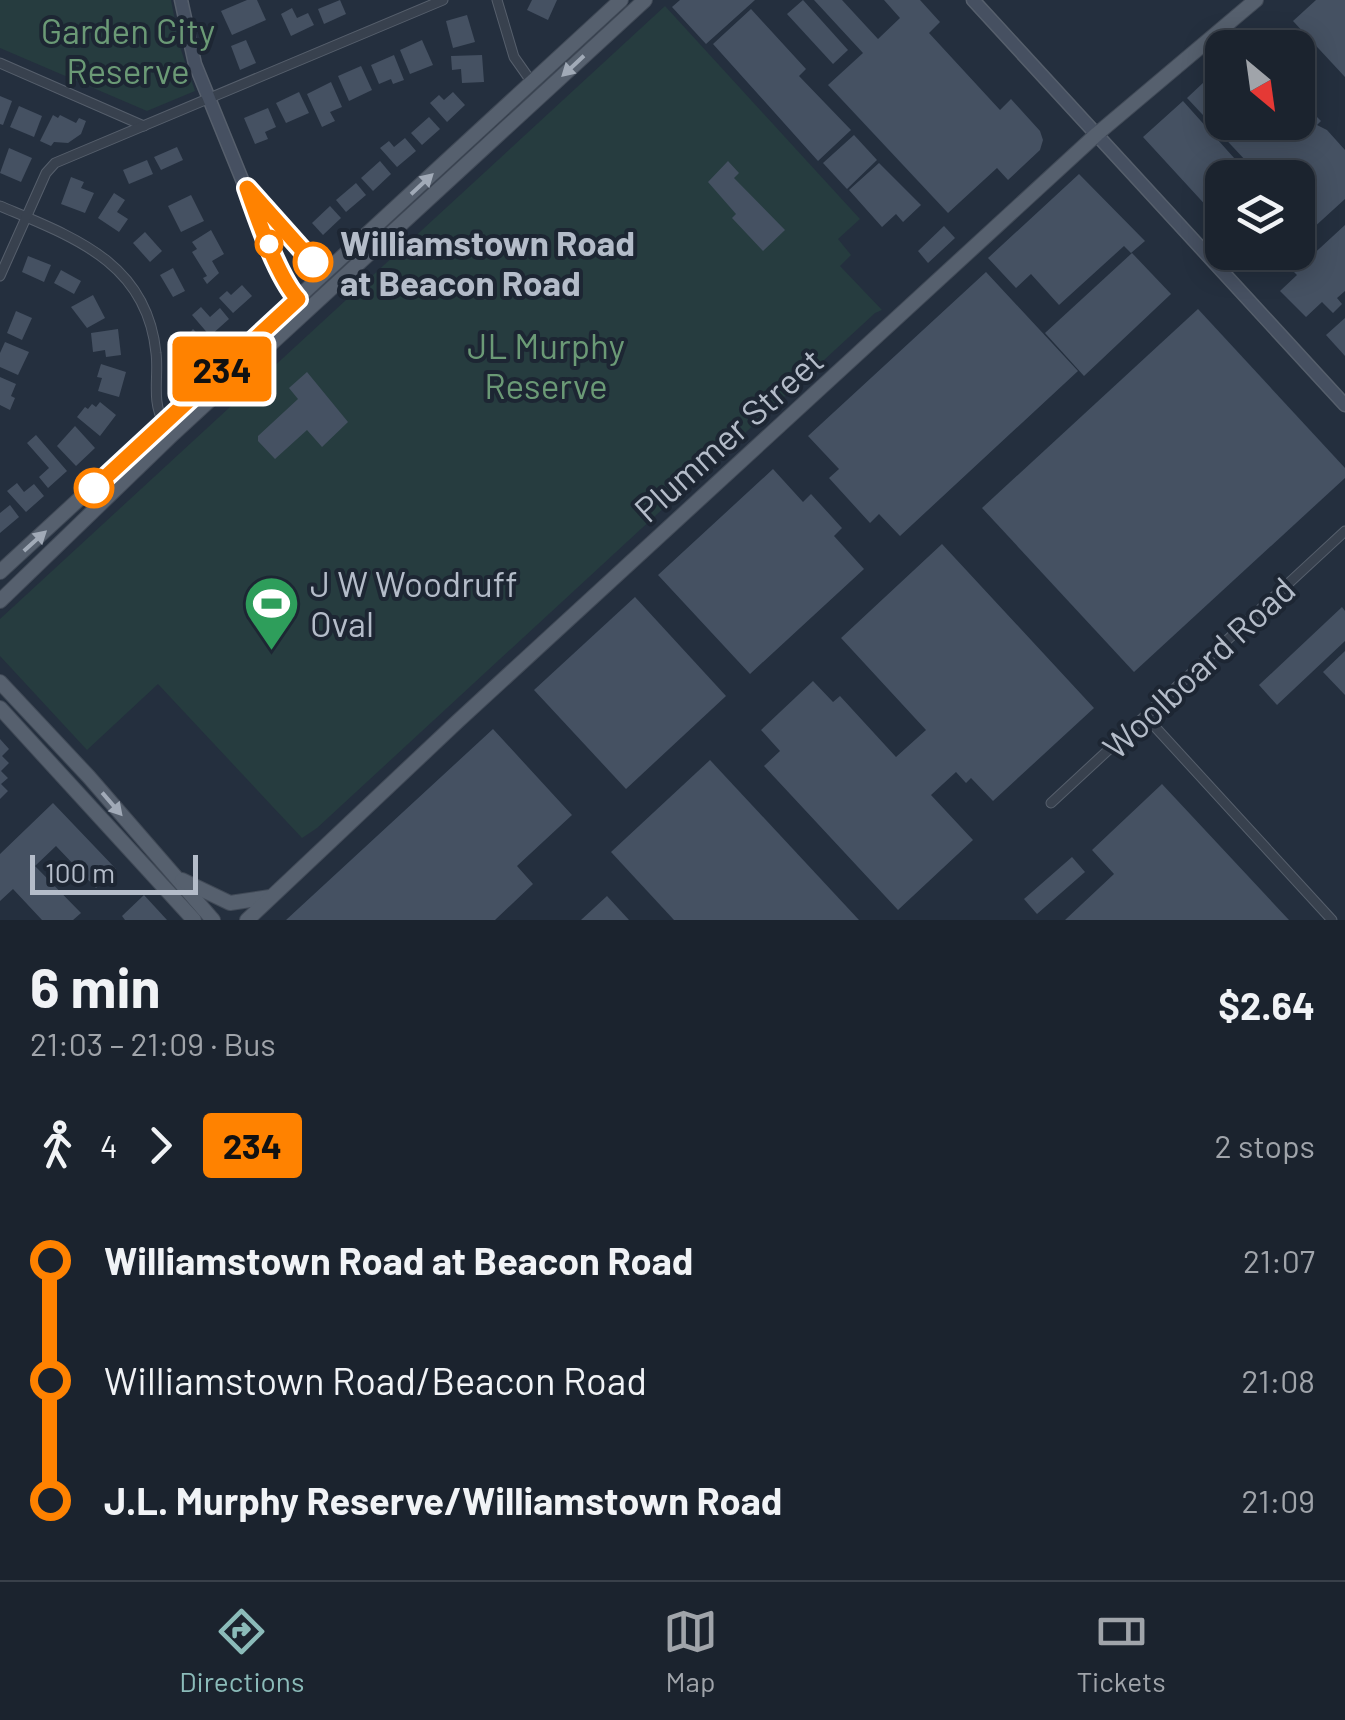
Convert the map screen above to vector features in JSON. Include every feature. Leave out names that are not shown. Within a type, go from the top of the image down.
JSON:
[{"type":"main road","points":[[0,572],[327,293],[622,0]]},
{"type":"main road","points":[[0,600],[324,274],[537,88],[645,0]]},
{"type":"main road","name":"Plummer Street","points":[[246,920],[1097,134],[1256,0]]},
{"type":"main road","points":[[324,274],[327,293]]},
{"type":"main road","points":[[298,299],[327,293]]},
{"type":"main road","points":[[0,682],[213,920]]},
{"type":"main road","points":[[0,708],[194,920]]},
{"type":"main road","points":[[58,772],[72,759]]},
{"type":"main road","points":[[58,772],[72,759]]},
{"type":"main road","points":[[173,875],[230,903],[272,896]]},
{"type":"street","points":[[181,0],[188,40],[209,99],[261,226],[290,290],[298,299]]},
{"type":"street","points":[[0,276],[51,166],[443,0]]},
{"type":"street","points":[[497,0],[514,57],[537,88]]},
{"type":"street","points":[[973,0],[1345,406]]},
{"type":"street","points":[[0,63],[144,126]]},
{"type":"street","points":[[247,188],[324,274]]},
{"type":"street","points":[[0,206],[101,254],[135,291],[153,334],[158,405],[169,428]]},
{"type":"street","name":"Woolboard Road","points":[[1050,803],[1345,531]]},
{"type":"street","points":[[1146,717],[1332,920]]},
{"type":"green space","name":"Garden City Reserve","points":[[0,0],[171,0],[180,47],[195,91],[147,111],[0,48]]},
{"type":"green space","name":"JL Murphy Reserve","points":[[665,6],[860,219],[838,239],[851,255],[840,266],[882,310],[302,838],[158,684],[87,750],[0,656],[0,619]]},
{"type":"building","points":[[257,0],[266,20],[232,35],[221,11]]},
{"type":"building","points":[[340,0],[346,14],[324,24],[318,9]]},
{"type":"building","points":[[532,0],[557,0],[548,20],[527,10]]},
{"type":"building","points":[[680,0],[755,0],[706,44],[672,7]]},
{"type":"building","points":[[803,0],[848,50],[833,64],[787,14]]},
{"type":"building","points":[[814,0],[842,0],[878,39],[900,18],[884,0],[920,0],[940,22],[929,33],[1000,110],[1011,99],[1040,131],[1040,150],[1008,180],[997,168],[948,213],[828,85],[863,53]]},
{"type":"building","points":[[1316,0],[1345,0],[1345,77],[1315,45],[1315,30],[1301,30],[1293,21]]},
{"type":"building","points":[[292,8],[297,18],[308,13],[314,25],[291,36],[281,14]]},
{"type":"building","points":[[751,9],[806,69],[799,76],[851,130],[818,161],[713,44]]},
{"type":"building","points":[[467,15],[475,42],[453,48],[446,21]]},
{"type":"building","points":[[246,40],[256,63],[240,70],[231,46]]},
{"type":"building","points":[[422,40],[433,65],[410,74],[400,50]]},
{"type":"building","points":[[394,55],[404,80],[393,84],[391,79],[379,84],[371,65]]},
{"type":"building","points":[[482,55],[484,82],[462,83],[461,69],[452,70],[451,56]]},
{"type":"building","points":[[361,66],[372,90],[349,101],[338,76]]},
{"type":"building","points":[[1205,81],[1205,117],[1187,98]]},
{"type":"building","points":[[331,82],[342,107],[330,112],[335,121],[322,127],[307,94]]},
{"type":"building","points":[[299,92],[309,113],[286,123],[276,103]]},
{"type":"building","points":[[453,92],[465,105],[447,122],[430,103],[439,95],[444,100]]},
{"type":"building","points":[[0,96],[12,101],[3,125],[0,124]]},
{"type":"building","points":[[1183,101],[1205,126],[1205,140],[1218,140],[1236,160],[1205,160],[1205,204],[1143,137]]},
{"type":"building","points":[[19,106],[42,116],[34,137],[10,127]]},
{"type":"building","points":[[268,108],[276,127],[265,132],[268,139],[255,144],[244,118]]},
{"type":"building","points":[[53,115],[76,123],[79,118],[86,121],[81,134],[68,143],[54,142],[51,146],[40,141]]},
{"type":"building","points":[[1315,115],[1321,121],[1317,125],[1345,150],[1345,199],[1315,226],[1315,160],[1245,160],[1226,140],[1315,140]]},
{"type":"building","points":[[429,117],[440,129],[422,145],[411,133]]},
{"type":"building","points":[[854,135],[877,160],[847,189],[823,163]]},
{"type":"building","points":[[405,138],[416,151],[397,167],[380,148],[389,141],[394,147]]},
{"type":"building","points":[[177,147],[183,160],[161,170],[154,157]]},
{"type":"building","points":[[9,148],[32,158],[21,182],[0,173]]},
{"type":"building","points":[[147,160],[153,174],[129,184],[123,170]]},
{"type":"building","points":[[380,161],[391,174],[373,191],[361,178]]},
{"type":"building","points":[[728,161],[739,173],[734,178],[785,230],[763,251],[732,218],[736,214],[708,182]]},
{"type":"building","points":[[879,163],[921,205],[903,222],[896,214],[882,227],[849,190]]},
{"type":"building","points":[[1079,174],[1145,241],[1131,253],[1124,246],[1059,305],[1031,274],[1016,288],[988,258]]},
{"type":"building","points":[[71,177],[84,182],[81,188],[94,193],[85,213],[61,204]]},
{"type":"building","points":[[356,183],[366,195],[346,212],[336,200]]},
{"type":"building","points":[[114,193],[125,200],[117,212],[128,219],[119,232],[98,218]]},
{"type":"building","points":[[191,195],[204,221],[181,232],[168,206]]},
{"type":"building","points":[[330,206],[341,218],[323,235],[312,223]]},
{"type":"building","points":[[1345,225],[1345,291],[1337,298],[1342,304],[1333,313],[1322,302],[1306,317],[1280,291],[1297,275],[1296,270],[1315,270],[1315,253]]},
{"type":"building","points":[[944,226],[955,238],[928,263],[918,251]]},
{"type":"building","points":[[211,230],[224,254],[212,261],[219,273],[207,284],[203,278],[207,276],[192,252],[197,249],[192,242]]},
{"type":"building","points":[[145,232],[162,251],[150,262],[133,243]]},
{"type":"building","points":[[1132,253],[1171,294],[1084,376],[1045,333]]},
{"type":"building","points":[[28,256],[51,265],[44,282],[22,272]]},
{"type":"building","points":[[173,268],[185,291],[173,297],[160,275]]},
{"type":"building","points":[[61,270],[81,281],[74,294],[54,283]]},
{"type":"building","points":[[986,272],[1078,371],[900,536],[879,514],[870,523],[829,478],[839,469],[808,436]]},
{"type":"building","points":[[242,285],[252,296],[233,313],[219,298],[227,291],[231,295]]},
{"type":"building","points":[[93,295],[105,318],[87,328],[71,307]]},
{"type":"building","points":[[201,307],[210,317],[220,308],[229,319],[210,336],[192,315]]},
{"type":"building","points":[[1198,309],[1345,468],[1345,478],[1134,672],[982,508]]},
{"type":"building","points":[[16,311],[32,318],[22,340],[7,333]]},
{"type":"building","points":[[1345,318],[1345,356],[1326,335]]},
{"type":"building","points":[[118,329],[121,355],[106,357],[105,350],[93,352],[91,333]]},
{"type":"building","points":[[193,329],[208,345],[190,362],[177,348]]},
{"type":"building","points":[[5,342],[29,352],[18,375],[0,367]]},
{"type":"building","points":[[101,364],[126,372],[119,397],[98,391]]},
{"type":"building","points":[[307,372],[348,422],[322,447],[307,430],[275,459],[258,436],[298,399],[289,388]]},
{"type":"building","points":[[0,377],[16,384],[10,410],[0,405]]},
{"type":"building","points":[[100,402],[116,415],[100,436],[77,417],[85,407],[96,407]]},
{"type":"building","points":[[75,426],[95,448],[76,466],[57,446]]},
{"type":"building","points":[[36,435],[67,471],[48,488],[39,477],[49,468],[27,443]]},
{"type":"building","points":[[773,469],[803,502],[811,494],[842,528],[834,536],[864,569],[750,674],[658,575]]},
{"type":"building","points":[[17,483],[24,492],[34,484],[44,496],[26,512],[7,491]]},
{"type":"building","points":[[10,505],[19,517],[0,533],[0,513]]},
{"type":"building","points":[[942,544],[1094,708],[993,801],[971,778],[966,783],[956,772],[931,795],[973,840],[898,910],[764,766],[780,751],[761,730],[813,681],[833,702],[840,696],[896,757],[926,730],[841,638]]},
{"type":"building","points":[[635,597],[726,696],[626,789],[534,690]]},
{"type":"building","points":[[1342,607],[1345,641],[1277,705],[1259,685]]},
{"type":"building","points":[[1345,651],[1345,695],[1323,672]]},
{"type":"building","points":[[493,729],[572,815],[517,866],[533,884],[495,920],[286,920]]},
{"type":"building","points":[[0,739],[9,749],[2,756],[9,763],[1,771],[8,778],[1,784],[8,791],[0,799]]},
{"type":"building","points":[[710,760],[859,920],[674,920],[611,852]]},
{"type":"building","points":[[1162,784],[1289,920],[1065,920],[1114,874],[1092,850]]},
{"type":"building","points":[[53,803],[116,869],[96,888],[56,846],[35,866],[81,913],[73,920],[42,920],[13,889],[0,901],[0,854]]},
{"type":"building","points":[[1072,857],[1085,872],[1037,914],[1024,899]]},
{"type":"building","points":[[144,895],[167,920],[125,920],[122,916]]},
{"type":"building","points":[[607,896],[629,920],[581,920]]},
{"type":"bus line","name":"234","points":[[94,488],[298,299],[290,290],[247,188],[313,262]]},
{"type":"place","name":"Williamstown Road at Beacon Road","points":[[313,262]]},
{"type":"place","name":"J W Woodruff Oval","points":[[271,652]]}]
